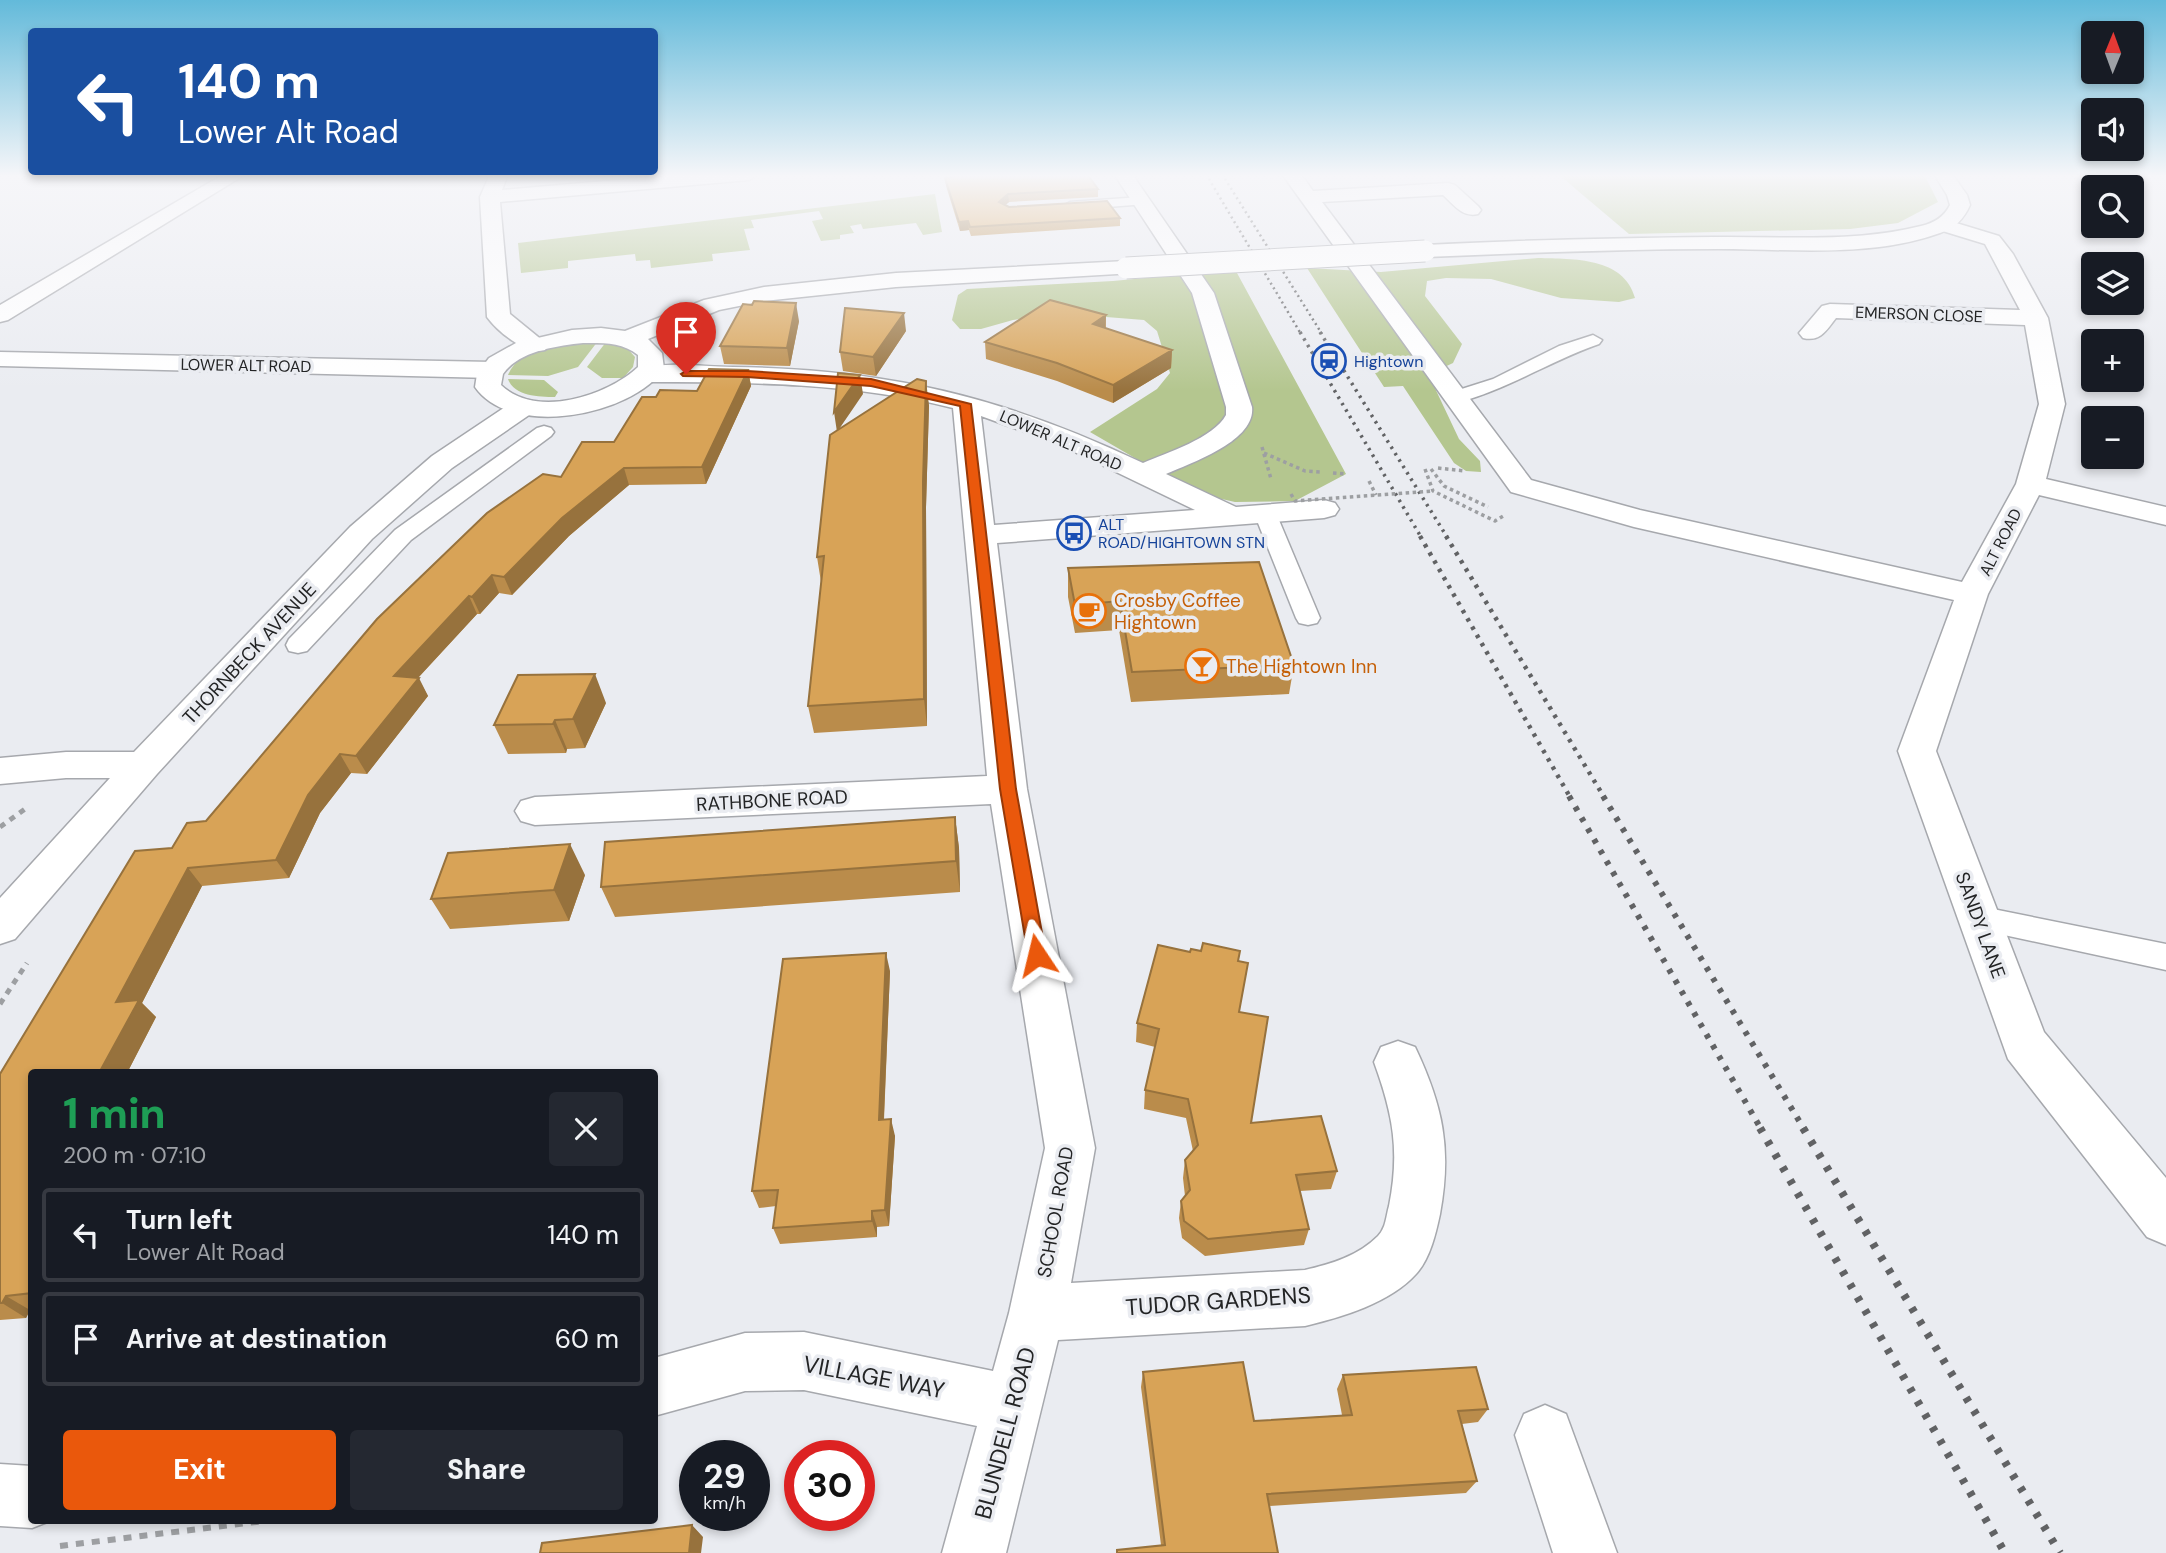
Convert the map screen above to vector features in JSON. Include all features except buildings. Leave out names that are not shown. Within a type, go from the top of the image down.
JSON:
[{"type":"street","points":[[0,315],[115,246]]},
{"type":"street","points":[[494,246],[499,317],[536,345]]},
{"type":"street","points":[[1141,474],[1223,435],[1235,424],[1239,415],[1237,398],[1203,293],[1172,246]]},
{"type":"street","points":[[1344,246],[1455,397]]},
{"type":"street","points":[[627,339],[712,305],[764,294],[897,280],[1519,246]]},
{"type":"street","name":"ALT ROAD","points":[[1455,397],[1521,486],[1634,518],[1972,594],[2030,484],[2052,404],[2036,318],[1997,247]]},
{"type":"street","name":"EMERSON CLOSE","points":[[1811,333],[1830,311],[2036,318]]},
{"type":"street","points":[[583,336],[627,339],[642,345],[650,353],[652,363],[647,374],[626,390],[595,402],[558,408],[533,419],[491,392],[487,381],[492,370],[510,356],[536,345],[583,336]]},
{"type":"street","name":"LOWER ALT ROAD","points":[[0,359],[492,370]]},
{"type":"street","name":"LOWER ALT ROAD","points":[[647,374],[747,374],[871,383],[1014,417],[1141,474]]},
{"type":"street","name":"SCHOOL ROAD","points":[[966,404],[1008,789],[1070,1148],[1037,1313]]},
{"type":"street","name":"THORNBECK AVENUE","points":[[0,927],[144,765],[361,533],[442,462],[533,419]]},
{"type":"street","points":[[1141,474],[1228,514]]},
{"type":"street","points":[[2030,484],[2166,516]]},
{"type":"street","points":[[981,535],[1228,514],[1269,500],[1324,509]]},
{"type":"street","name":"SANDY LANE","points":[[1972,594],[1917,751],[2025,1044],[2166,1219]]},
{"type":"street","points":[[0,771],[66,765],[144,765]]},
{"type":"street","name":"RATHBONE ROAD","points":[[535,811],[1008,789]]},
{"type":"street","name":"TUDOR GARDENS","points":[[1037,1313],[1305,1298],[1329,1293],[1380,1268],[1398,1254],[1409,1235],[1418,1191],[1423,1145],[1413,1102],[1398,1062]]},
{"type":"street","name":"BLUNDELL ROAD","points":[[974,1553],[1037,1313]]},
{"type":"street","name":"VILLAGE WAY","points":[[658,1386],[745,1362],[804,1361],[1012,1404]]},
{"type":"street","points":[[1545,1435],[1585,1553]]},
{"type":"street","points":[[0,1495],[28,1513]]},
{"type":"lane","points":[[1455,397],[1500,383],[1565,350],[1593,340]]},
{"type":"lane","points":[[298,645],[403,535],[533,419]]},
{"type":"lane","points":[[1269,500],[1308,618]]},
{"type":"lane","points":[[361,533],[403,535]]},
{"type":"lane","points":[[1978,918],[2166,957]]},
{"type":"path","points":[[1269,500],[1264,453],[1305,471],[1346,474]]},
{"type":"path","points":[[1291,494],[1295,501],[1433,491],[1496,521],[1505,515],[1444,486],[1428,469],[1433,491]]},
{"type":"path","points":[[1370,481],[1376,495]]},
{"type":"green space","points":[[518,246],[749,246],[750,250],[712,254],[713,261],[651,268],[650,260],[636,261],[635,254],[568,261],[568,268],[521,273]]},
{"type":"green space","points":[[1538,258],[1581,260],[1609,268],[1629,285],[1635,298],[1619,302],[1561,298],[1491,279],[1446,278],[1427,281],[1425,296],[1462,344],[1453,363],[1436,371],[1433,384],[1459,439],[1480,461],[1481,472],[1466,471],[1454,463],[1403,386],[1384,387],[1307,268],[1381,272]]},
{"type":"green space","points":[[1198,273],[1237,273],[1346,474],[1295,501],[1235,502],[1204,495],[1090,432],[1157,389],[1170,373],[1157,331],[1144,320],[1056,313],[1013,320],[981,329],[960,329],[952,320],[958,295],[967,289],[1113,281]]},
{"type":"green space","points":[[598,341],[578,367],[548,376],[508,375],[514,364],[535,351]]},
{"type":"green space","points":[[606,342],[627,348],[635,357],[633,367],[623,378],[602,378],[587,367]]},
{"type":"green space","points":[[508,379],[544,380],[558,392],[555,397],[528,394],[516,389]]},
{"type":"railway","points":[[1249,246],[1301,334]]},
{"type":"railway","points":[[1267,246],[1322,334]]},
{"type":"railway","points":[[1300,332],[1421,537]]},
{"type":"railway","points":[[1320,332],[1447,537]]},
{"type":"railway","points":[[1420,536],[1570,797]]},
{"type":"railway","points":[[1446,536],[1604,797]]},
{"type":"railway","points":[[1569,796],[1761,1129]]},
{"type":"railway","points":[[1603,796],[1804,1129]]},
{"type":"railway","points":[[1760,1128],[2005,1553]]},
{"type":"railway","points":[[1803,1128],[2060,1553]]},
{"type":"place","name":"Hightown","points":[[1329,361]]},
{"type":"place","name":"ALT ROAD/HIGHTOWN STN","points":[[1074,533]]},
{"type":"place","name":"Crosby Coffee Hightown","points":[[1089,611]]},
{"type":"place","name":"The Hightown Inn","points":[[1202,666]]},
{"type":"route","points":[[686,374],[747,374],[871,383],[966,404],[1008,789],[1037,955]]}]
